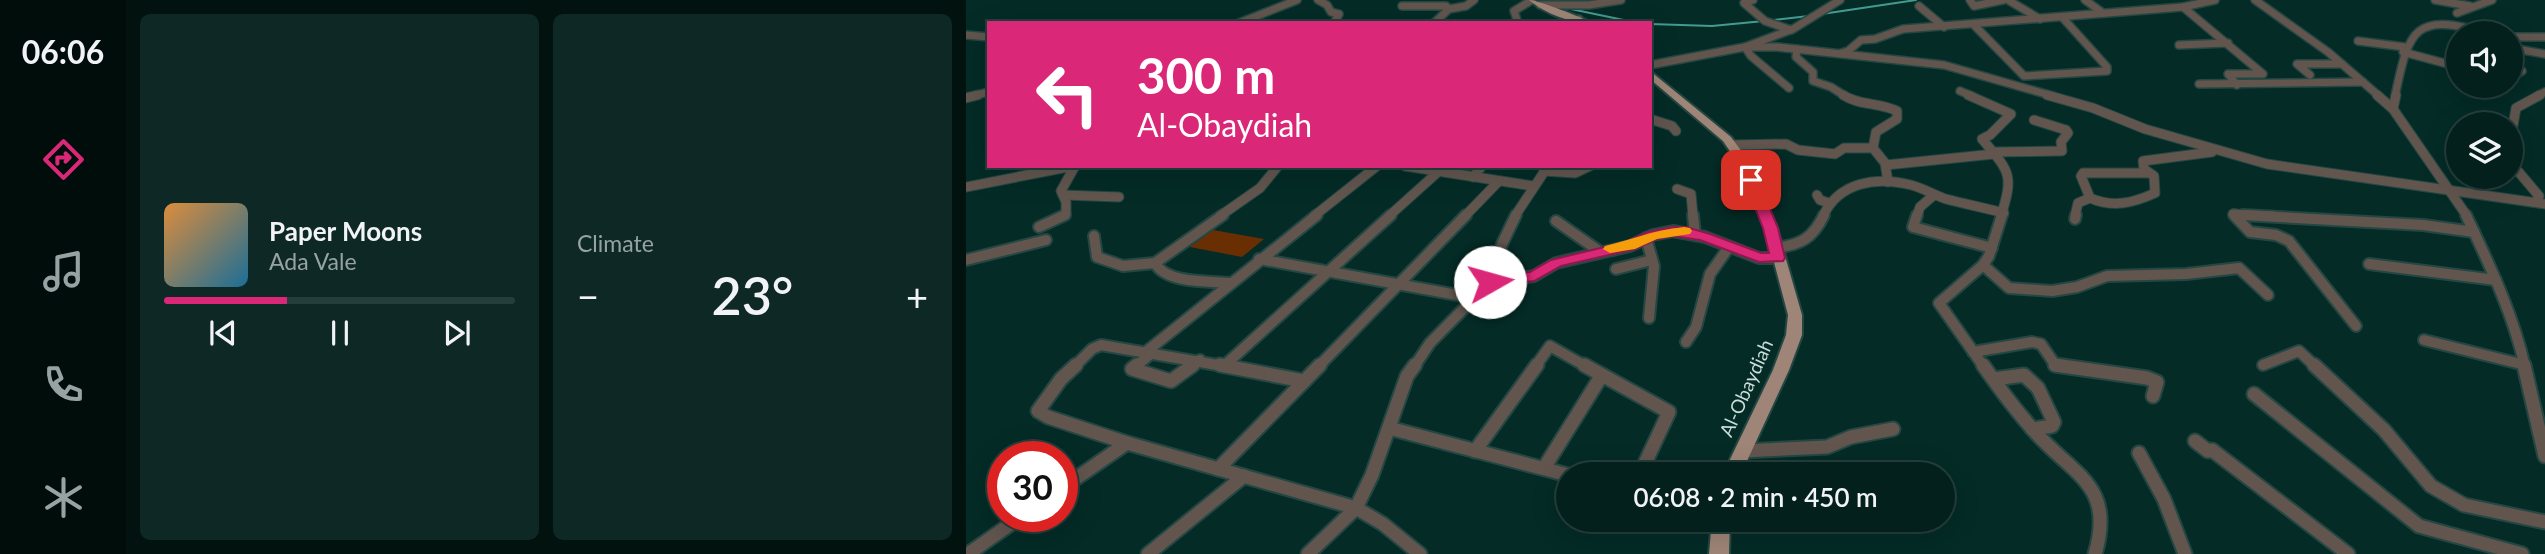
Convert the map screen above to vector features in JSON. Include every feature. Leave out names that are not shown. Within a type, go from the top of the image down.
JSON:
[{"type":"main road","points":[[1538,1],[1583,21]]},
{"type":"main road","name":"Al-Obaydiah","points":[[1653,80],[1731,145],[1742,160],[1760,201],[1795,315],[1794,335],[1781,370],[1738,462]]},
{"type":"main road","points":[[1719,554],[1720,532]]},
{"type":"street","points":[[1247,21],[1297,0]]},
{"type":"street","points":[[1318,0],[1327,5],[1331,12],[1339,14],[1335,21]]},
{"type":"street","points":[[1436,21],[1449,9],[1469,5],[1474,0]]},
{"type":"street","points":[[1517,21],[1514,11],[1538,1],[1589,5],[1621,0]]},
{"type":"street","points":[[1753,0],[1744,3],[1765,21],[1791,30]]},
{"type":"street","points":[[1652,65],[1745,47],[1791,30],[1840,0]]},
{"type":"street","points":[[1970,0],[1974,6],[2005,0],[2040,19]]},
{"type":"street","points":[[2085,0],[2103,13]]},
{"type":"street","points":[[1838,54],[1848,51],[1861,40],[1875,39],[1898,30],[2062,18],[2138,8],[2183,7],[2215,0]]},
{"type":"street","points":[[2255,0],[2342,64],[2393,109],[2419,150],[2451,191],[2496,280],[2525,365],[2545,456]]},
{"type":"street","points":[[2435,0],[2472,6]]},
{"type":"street","points":[[2457,13],[2492,0]]},
{"type":"street","points":[[1402,6],[1442,5],[1449,9]]},
{"type":"street","points":[[1919,6],[1944,27]]},
{"type":"street","points":[[2183,7],[2263,74],[2228,74],[2237,85]]},
{"type":"street","points":[[1974,25],[2024,76],[2107,71],[2107,66],[2062,18]]},
{"type":"street","points":[[2393,109],[2404,50],[2430,23],[2446,22]]},
{"type":"street","points":[[2430,23],[2446,28]]},
{"type":"street","points":[[966,35],[987,37]]},
{"type":"street","points":[[2523,37],[2545,37]]},
{"type":"street","points":[[2358,41],[2446,62]]},
{"type":"street","points":[[2179,45],[2228,43]]},
{"type":"street","points":[[1745,47],[1944,65],[2093,108],[2145,129],[2282,167],[2541,203],[2539,196],[2523,177]]},
{"type":"street","points":[[1745,47],[1789,88]]},
{"type":"street","points":[[1797,50],[1796,57],[1811,69],[1813,81],[1831,87],[1855,103],[1885,105],[1897,111],[1897,119],[1876,132],[1873,148],[1886,165],[1889,172],[1888,182]]},
{"type":"street","points":[[2523,50],[2545,54]]},
{"type":"street","points":[[2310,75],[2297,64],[2342,64]]},
{"type":"street","points":[[2199,84],[2363,82]]},
{"type":"street","points":[[1960,91],[2011,114],[1990,135],[1982,139],[2003,164],[2011,185],[1993,248],[1983,265],[1939,303],[2032,429],[2051,450],[2077,468],[2096,497],[2104,525],[2095,554]]},
{"type":"street","points":[[2515,112],[2516,108],[2545,92]]},
{"type":"street","points":[[966,99],[987,93]]},
{"type":"street","points":[[966,99],[987,100]]},
{"type":"street","points":[[1652,120],[1672,126],[1676,131]]},
{"type":"street","points":[[1886,165],[1994,153],[2062,151],[2061,142],[2068,133],[2066,130],[2034,120]]},
{"type":"street","points":[[1731,145],[1786,144],[1798,150],[1835,154],[1844,148],[1873,148]]},
{"type":"street","points":[[2075,219],[2078,203],[2090,198],[2114,204],[2137,202],[2155,194],[2154,176],[2144,170],[2143,162],[2189,153],[2224,152]]},
{"type":"street","points":[[1007,179],[1012,173],[1024,168]]},
{"type":"street","points":[[966,187],[1064,168]]},
{"type":"street","points":[[1039,227],[1064,217],[1067,210],[1061,191],[1073,168]]},
{"type":"street","points":[[1094,236],[1097,257],[1123,266],[1155,263],[1260,188],[1276,168]]},
{"type":"street","points":[[1200,360],[1171,381],[1132,369],[1259,259],[1374,168]]},
{"type":"street","points":[[1416,168],[1533,186]]},
{"type":"street","points":[[1473,177],[1480,168]]},
{"type":"street","points":[[1308,554],[1356,508],[1372,475],[1400,392],[1416,361],[1490,282],[1502,244],[1518,208],[1533,186],[1546,169],[1577,173],[1588,168]]},
{"type":"street","points":[[1225,365],[1438,172]]},
{"type":"street","points":[[2090,198],[2082,173],[2149,173]]},
{"type":"street","points":[[1218,469],[1499,181]]},
{"type":"street","points":[[1490,282],[1534,276],[1556,263],[1630,246],[1646,238],[1673,231],[1695,234],[1759,258],[1794,246],[1816,231],[1829,203],[1843,190],[1860,183],[1911,185],[1934,195],[2004,213]]},
{"type":"street","points":[[1677,189],[1691,194],[1695,234]]},
{"type":"street","points":[[1063,195],[1119,197]]},
{"type":"street","points":[[1816,195],[1820,200],[1829,203]]},
{"type":"street","points":[[1934,195],[1920,207],[1913,227],[1993,248]]},
{"type":"street","points":[[2356,326],[2289,241],[2276,235],[2250,232],[2234,214],[2423,225],[2474,232]]},
{"type":"street","points":[[1556,220],[1599,251]]},
{"type":"street","points":[[1646,238],[1652,247],[1653,291],[1649,318]]},
{"type":"street","points":[[966,260],[1046,240]]},
{"type":"street","points":[[1686,342],[1698,326],[1706,284],[1712,270],[1729,247]]},
{"type":"street","points":[[1259,259],[1474,298]]},
{"type":"street","points":[[1616,269],[1652,260]]},
{"type":"street","points":[[1155,263],[1158,269],[1175,277],[1231,283]]},
{"type":"street","points":[[2369,264],[2496,280]]},
{"type":"street","points":[[1983,265],[2009,288],[2052,291],[2077,287],[2107,276],[2186,274],[2239,268],[2268,295]]},
{"type":"street","points":[[2424,340],[2525,365]]},
{"type":"street","points":[[1973,352],[2032,342],[2041,344],[2056,366],[2147,377],[2157,382],[2153,396]]},
{"type":"street","points":[[1304,381],[1110,345],[1092,349],[1062,379],[1038,411],[1048,417],[1127,443],[1356,508],[1383,524],[1420,554]]},
{"type":"street","points":[[1475,450],[1550,346],[1669,412],[1646,462]]},
{"type":"street","points":[[2263,365],[2299,351],[2384,430],[2431,486],[2464,505],[2545,522]]},
{"type":"street","points":[[1544,468],[1602,375]]},
{"type":"street","points":[[1994,379],[2025,375],[2038,388],[2054,422],[2052,426],[2032,429]]},
{"type":"street","points":[[2254,394],[2419,526],[2522,554]]},
{"type":"street","points":[[1389,428],[1556,472]]},
{"type":"street","points":[[1743,451],[1827,447],[1851,437],[1893,429]]},
{"type":"street","points":[[2195,441],[2208,451],[2212,450],[2348,554]]},
{"type":"street","points":[[1078,477],[1127,443]]},
{"type":"street","points":[[2139,453],[2164,499],[2185,554]]},
{"type":"street","points":[[1149,554],[1244,476]]},
{"type":"street","points":[[968,554],[999,532]]},
{"type":"shaded area","points":[[1213,230],[1264,239],[1242,257],[1190,247]]},
{"type":"waterway","points":[[1822,14],[1916,0]]},
{"type":"waterway","points":[[1566,8],[1628,21]]},
{"type":"waterway","points":[[1774,20],[1809,16]]},
{"type":"waterway","points":[[1652,24],[1712,26],[1764,21]]},
{"type":"slow traffic","points":[[1610,249],[1630,246],[1653,235],[1684,231]]},
{"type":"route","points":[[1490,282],[1534,276],[1556,263],[1630,246],[1653,235],[1673,231],[1686,231],[1759,258],[1778,258],[1771,228],[1751,180]]}]
